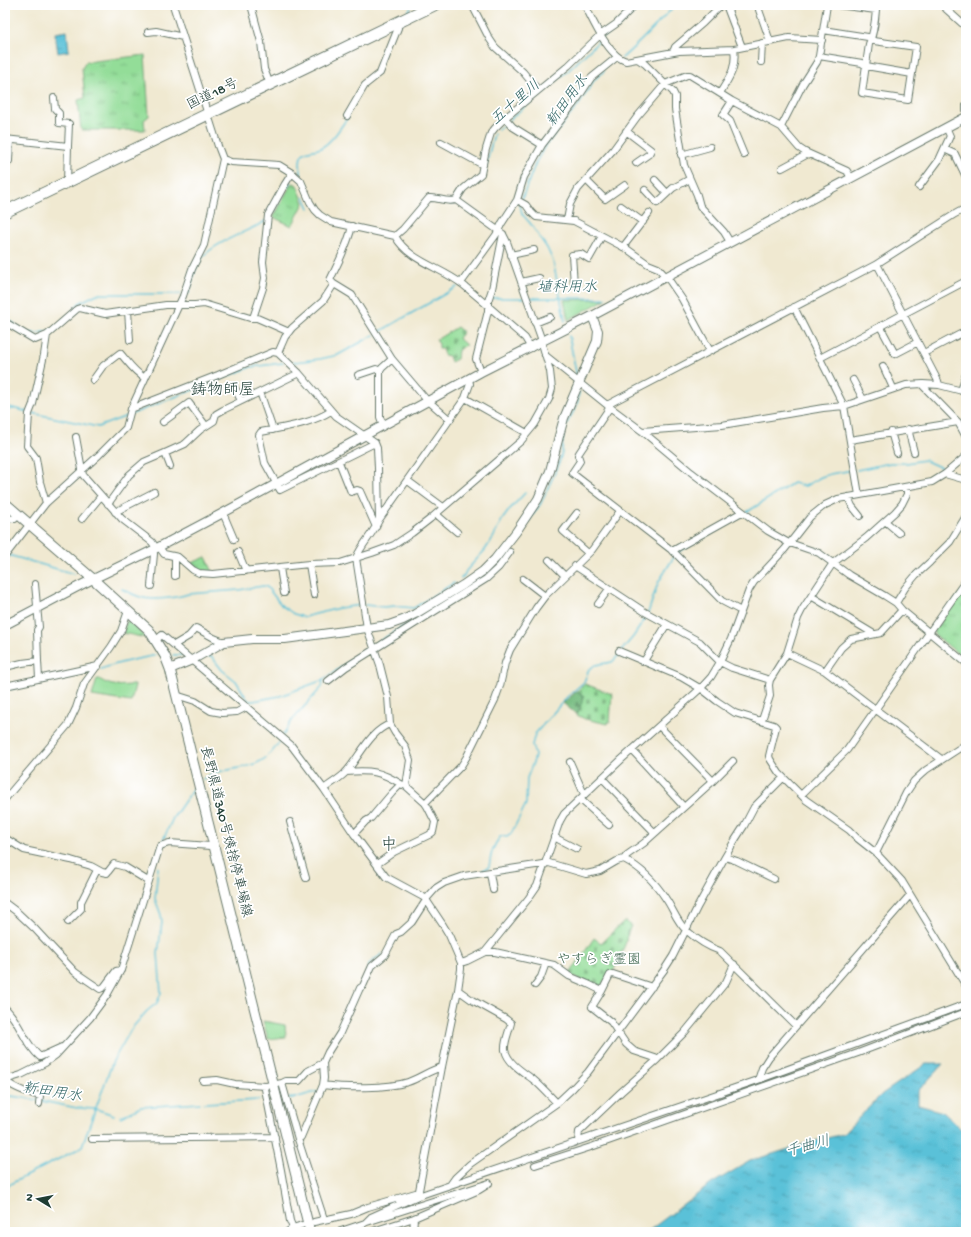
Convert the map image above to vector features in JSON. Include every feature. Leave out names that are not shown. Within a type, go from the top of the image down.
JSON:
[{"type":"highway","name":"国道18号","points":[[5,212],[434,5]]},
{"type":"main road","name":"長野県道340号姨捨停車場線","points":[[5,503],[93,579],[149,630],[165,656],[170,668],[213,844],[250,978],[310,1232]]},
{"type":"street","points":[[5,556],[46,503],[82,471],[126,428],[130,412],[184,294],[192,269],[204,245],[223,159],[173,5]]},
{"type":"street","points":[[251,5],[261,42],[264,69],[270,84]]},
{"type":"street","points":[[472,5],[495,47],[523,72],[538,90]]},
{"type":"street","points":[[585,5],[602,37],[619,58]]},
{"type":"street","points":[[395,236],[403,229],[428,198],[451,202],[456,200],[463,189],[481,174],[486,149],[491,133],[495,128],[507,120],[538,90],[602,37],[635,5]]},
{"type":"street","points":[[673,52],[675,47],[721,5]]},
{"type":"street","points":[[726,5],[742,48]]},
{"type":"street","points":[[760,5],[759,10],[770,41]]},
{"type":"street","points":[[781,127],[819,56],[827,5]]},
{"type":"street","points":[[823,30],[868,37],[871,39],[874,41],[916,47],[908,100],[862,93],[869,44],[871,39],[876,10],[838,5]]},
{"type":"street","points":[[950,5],[946,9],[966,27]]},
{"type":"street","points":[[347,116],[365,85],[380,73],[398,28],[397,24]]},
{"type":"street","points":[[148,32],[156,31],[183,37]]},
{"type":"street","points":[[481,372],[476,359],[488,311],[488,301],[492,289],[502,223],[519,201],[524,178],[542,145],[578,98],[591,78],[619,58],[639,60],[673,52],[734,49],[789,38],[822,40]]},
{"type":"street","points":[[761,62],[762,43]]},
{"type":"street","points":[[720,93],[733,72],[734,49]]},
{"type":"street","points":[[819,56],[862,63],[866,66],[912,74]]},
{"type":"street","points":[[639,60],[674,92],[674,108],[681,155],[684,165],[697,195],[700,206],[724,232],[730,242]]},
{"type":"street","points":[[567,220],[570,204],[574,195],[665,84],[687,75],[690,75],[732,101],[781,127],[799,148],[808,154],[847,171],[851,178]]},
{"type":"street","points":[[54,98],[59,123],[69,124],[67,183]]},
{"type":"street","points":[[732,101],[724,115],[730,121],[744,155]]},
{"type":"street","points":[[5,625],[223,513],[481,372],[531,348],[946,127],[966,118]]},
{"type":"street","points":[[507,120],[512,127],[542,145]]},
{"type":"street","points":[[919,187],[939,160],[950,136],[946,127]]},
{"type":"street","points":[[626,132],[651,150],[636,163]]},
{"type":"street","points":[[5,164],[9,161],[8,139],[68,146]]},
{"type":"street","points":[[441,142],[483,165]]},
{"type":"street","points":[[681,155],[710,147]]},
{"type":"street","points":[[944,149],[955,154],[966,177]]},
{"type":"street","points":[[782,168],[808,154]]},
{"type":"street","points":[[223,159],[231,162],[279,165],[301,181],[315,210],[331,222],[395,236]]},
{"type":"street","points":[[253,318],[265,278],[263,262],[267,220],[292,173]]},
{"type":"street","points":[[645,190],[657,203],[673,188],[690,179]]},
{"type":"street","points":[[586,180],[605,199],[625,185]]},
{"type":"street","points":[[655,180],[667,193]]},
{"type":"street","points":[[76,438],[83,475],[115,512],[152,542],[156,548],[164,554],[175,557],[199,573],[221,574],[310,564],[340,563],[394,545],[436,514],[521,441],[535,424],[549,399],[552,389],[550,371],[536,323],[511,255],[500,233],[456,200]]},
{"type":"street","points":[[519,201],[526,205],[530,212],[536,217],[574,221],[623,247],[648,264],[658,268],[666,276],[682,299],[710,351]]},
{"type":"street","points":[[621,206],[643,222]]},
{"type":"street","points":[[741,611],[722,601],[674,553],[572,473],[580,461],[578,456],[579,453],[608,406],[877,264],[966,208]]},
{"type":"street","points":[[623,247],[649,213]]},
{"type":"street","points":[[352,226],[341,258],[330,280],[352,295],[392,359],[415,388],[450,420]]},
{"type":"street","points":[[461,283],[500,233]]},
{"type":"street","points":[[395,236],[399,244],[420,260],[461,283],[525,338],[531,348]]},
{"type":"street","points":[[574,284],[572,255],[581,254],[589,259],[602,236]]},
{"type":"street","points":[[511,255],[534,250]]},
{"type":"street","points":[[877,264],[924,352],[938,385]]},
{"type":"street","points":[[521,282],[539,278]]},
{"type":"street","points":[[820,358],[966,281]]},
{"type":"street","points":[[278,353],[292,328],[323,301],[334,284]]},
{"type":"street","points":[[5,322],[35,340],[47,336],[80,308],[105,314],[166,306],[204,304],[257,318],[289,332]]},
{"type":"street","points":[[794,307],[844,406],[859,495]]},
{"type":"street","points":[[128,311],[130,340]]},
{"type":"street","points":[[170,668],[192,660],[224,642],[252,639],[286,640],[389,625],[415,614],[483,571],[495,559],[530,512],[538,499],[550,471],[558,436],[564,418],[597,341],[598,332],[592,316]]},
{"type":"street","points":[[536,323],[550,317]]},
{"type":"street","points":[[880,326],[895,354],[918,342]]},
{"type":"street","points":[[924,352],[966,331]]},
{"type":"street","points":[[46,503],[40,482],[36,458],[27,446],[30,412],[44,355],[47,336]]},
{"type":"street","points":[[130,412],[273,352],[278,353],[299,373],[336,416],[375,443],[377,448],[379,520]]},
{"type":"street","points":[[93,380],[103,366],[120,353],[132,368],[145,378]]},
{"type":"street","points":[[545,355],[742,512],[768,531],[790,542],[819,553],[849,575],[896,603],[902,610],[966,663]]},
{"type":"street","points":[[383,426],[380,417],[380,371],[392,359]]},
{"type":"street","points":[[883,366],[893,388]]},
{"type":"street","points":[[358,375],[376,369],[380,371]]},
{"type":"street","points":[[108,504],[134,470],[148,460],[185,444],[214,421],[216,414],[299,373]]},
{"type":"street","points":[[642,431],[722,425],[823,408],[844,406],[906,384],[938,385],[964,391],[966,374]]},
{"type":"street","points":[[354,834],[366,821],[371,818],[392,793],[404,785],[410,764],[409,754],[405,746],[390,724],[388,697],[380,665],[367,628],[356,558],[379,520],[408,481],[465,398],[470,384],[469,379]]},
{"type":"street","points":[[853,380],[863,399]]},
{"type":"street","points":[[923,384],[923,386],[958,422],[966,437]]},
{"type":"street","points":[[235,388],[241,401]]},
{"type":"street","points":[[260,392],[273,430]]},
{"type":"street","points":[[465,398],[527,433]]},
{"type":"street","points":[[163,422],[189,403],[206,426]]},
{"type":"street","points":[[331,411],[305,423],[261,432],[259,435],[265,463],[280,490],[375,443]]},
{"type":"street","points":[[850,440],[908,429],[958,422]]},
{"type":"street","points":[[908,429],[914,452]]},
{"type":"street","points":[[891,432],[897,453]]},
{"type":"street","points":[[337,451],[351,492],[357,490],[360,491],[376,527]]},
{"type":"street","points":[[166,453],[170,466]]},
{"type":"street","points":[[461,963],[485,952],[537,886],[560,821],[564,814],[701,688],[711,677],[731,639],[749,590],[754,582],[810,517],[825,505],[838,499],[907,488],[932,482],[945,474],[966,456]]},
{"type":"street","points":[[313,464],[318,472]]},
{"type":"street","points":[[945,474],[966,480]]},
{"type":"street","points":[[408,481],[443,507]]},
{"type":"street","points":[[762,720],[770,696],[770,680],[787,653],[798,618],[811,596],[833,563],[866,538],[896,512],[907,494],[907,488]]},
{"type":"street","points":[[115,512],[154,492]]},
{"type":"street","points":[[82,519],[101,496]]},
{"type":"street","points":[[848,497],[852,506],[860,516]]},
{"type":"street","points":[[425,803],[461,766],[466,758],[495,700],[510,650],[536,608],[545,596],[588,553],[620,511]]},
{"type":"street","points":[[577,512],[563,531],[588,553]]},
{"type":"street","points":[[674,553],[742,512]]},
{"type":"street","points":[[223,513],[234,539]]},
{"type":"street","points":[[436,514],[457,532]]},
{"type":"street","points":[[5,518],[15,519],[19,515]]},
{"type":"street","points":[[896,603],[905,588],[916,575],[950,542],[966,516]]},
{"type":"street","points":[[885,521],[899,533]]},
{"type":"street","points":[[151,586],[154,554],[156,548]]},
{"type":"street","points":[[238,552],[246,571]]},
{"type":"street","points":[[328,681],[373,646],[486,579],[499,567],[510,552]]},
{"type":"street","points":[[175,557],[175,576]]},
{"type":"street","points":[[549,560],[565,576]]},
{"type":"street","points":[[310,564],[314,595]]},
{"type":"street","points":[[575,566],[648,614],[700,642],[720,662],[732,668],[770,680]]},
{"type":"street","points":[[280,568],[284,593]]},
{"type":"street","points":[[523,579],[545,596]]},
{"type":"street","points":[[801,795],[847,750],[966,580]]},
{"type":"street","points":[[35,584],[39,678]]},
{"type":"street","points":[[598,604],[609,589]]},
{"type":"street","points":[[811,596],[874,634]]},
{"type":"street","points":[[824,671],[841,648],[851,639],[881,633],[902,610]]},
{"type":"street","points":[[5,799],[68,725],[76,708],[84,684],[121,631],[128,611]]},
{"type":"street","points":[[644,661],[667,624]]},
{"type":"street","points":[[174,645],[189,636],[196,628],[224,642]]},
{"type":"street","points":[[156,640],[162,635],[282,737],[297,752],[386,877],[425,898],[444,925],[461,963],[458,990],[442,1067],[419,1194]]},
{"type":"street","points":[[619,651],[681,677],[701,688],[735,713],[762,720],[774,725],[776,727],[769,756],[773,765],[783,778],[806,800],[849,830],[876,853],[902,881],[966,986]]},
{"type":"street","points":[[787,653],[824,671],[941,759]]},
{"type":"street","points":[[5,667],[38,660]]},
{"type":"street","points":[[5,686],[98,666]]},
{"type":"street","points":[[176,695],[195,701],[211,710],[222,713],[237,712],[247,707]]},
{"type":"street","points":[[324,789],[346,772],[372,737],[380,729],[390,724]]},
{"type":"street","points":[[659,726],[713,781]]},
{"type":"street","points":[[876,853],[906,793],[914,781],[941,759],[966,744]]},
{"type":"street","points":[[632,750],[684,807]]},
{"type":"street","points":[[301,1137],[323,1085],[323,1063],[340,1033],[360,988],[363,986],[372,966],[385,954],[396,934],[401,932],[412,922],[436,888],[444,883],[464,876],[545,864],[586,874],[600,871],[617,861],[624,859],[713,781],[733,761]]},
{"type":"street","points":[[570,762],[584,794]]},
{"type":"street","points":[[346,772],[374,772],[388,776],[404,785],[425,803],[435,822],[433,832],[421,840],[394,852],[377,864]]},
{"type":"street","points":[[602,778],[655,833]]},
{"type":"street","points":[[450,1185],[455,1178],[470,1164],[557,1103],[574,1088],[588,1072],[652,987],[673,956],[698,906],[754,807],[783,778]]},
{"type":"street","points":[[580,799],[609,825]]},
{"type":"street","points":[[290,822],[306,878]]},
{"type":"street","points":[[554,837],[577,849]]},
{"type":"street","points":[[5,838],[24,850],[71,860],[91,866],[102,872],[107,873],[114,864],[125,867],[148,881]]},
{"type":"street","points":[[39,1104],[40,1096],[29,1094],[9,1084],[5,1080],[21,1075],[56,1055],[90,1018],[107,995],[121,970],[160,846],[169,843],[210,846],[213,844]]},
{"type":"street","points":[[725,857],[774,879]]},
{"type":"street","points":[[624,859],[631,862],[645,873],[667,899],[673,913],[685,930],[710,947],[720,951],[796,1026]]},
{"type":"street","points":[[68,922],[81,909],[81,902],[97,870]]},
{"type":"street","points":[[490,873],[493,890]]},
{"type":"street","points":[[758,1080],[762,1068],[769,1057],[910,895]]},
{"type":"street","points":[[5,903],[35,929],[75,972],[100,989],[104,987],[116,971],[121,970]]},
{"type":"street","points":[[485,952],[495,952],[554,965],[569,976],[602,991]]},
{"type":"street","points":[[535,984],[541,977],[546,963]]},
{"type":"street","points":[[578,1141],[579,1132],[685,1032],[721,987],[734,964]]},
{"type":"street","points":[[652,987],[610,974],[592,1007],[610,1022],[626,1044],[634,1051],[658,1059]]},
{"type":"street","points":[[458,990],[511,1023],[505,1049],[507,1055],[514,1064],[536,1082],[557,1103]]},
{"type":"street","points":[[314,1222],[351,1214],[368,1207],[450,1185],[758,1080],[966,1004]]},
{"type":"street","points":[[5,1008],[16,1021],[32,1050],[40,1056],[64,1046]]},
{"type":"street","points":[[535,1165],[594,1146],[858,1053],[966,1012]]},
{"type":"street","points":[[203,1081],[217,1080],[236,1084],[274,1084],[286,1081],[299,1081],[308,1071],[323,1063]]},
{"type":"street","points":[[323,1085],[343,1088],[398,1084],[408,1082],[442,1067]]},
{"type":"street","points":[[274,1084],[265,1089],[290,1221],[293,1228]]},
{"type":"street","points":[[274,1084],[298,1139],[324,1219]]},
{"type":"street","points":[[92,1139],[275,1137]]},
{"type":"street","points":[[299,1165],[306,1163]]},
{"type":"street","points":[[281,1170],[288,1168]]},
{"type":"street","points":[[338,1232],[489,1183],[480,1190],[414,1218],[370,1232]]},
{"type":"street","points":[[365,1223],[371,1217],[419,1194]]},
{"type":"street","points":[[412,1232],[414,1218]]},
{"type":"street","points":[[287,1232],[302,1225]]},
{"type":"green space","points":[[145,55],[149,116],[144,120],[145,130],[81,130],[78,100],[85,98],[82,68],[86,62]]},
{"type":"green space","points":[[294,183],[297,185],[304,203],[292,226],[273,217],[291,184]]},
{"type":"green space","points":[[606,299],[568,320],[564,300]]},
{"type":"green space","points":[[457,327],[463,332],[458,338],[466,345],[458,350],[457,359],[451,362],[449,356],[444,355],[442,349],[439,349],[439,344],[436,340]]},
{"type":"green space","points":[[206,557],[213,572],[200,571],[189,564]]},
{"type":"green space","points":[[962,590],[966,593],[966,658],[963,658],[934,634],[934,631]]},
{"type":"green space","points":[[127,620],[140,631],[146,638],[123,633]]},
{"type":"green space","points":[[97,679],[112,685],[135,685],[131,702],[92,696]]},
{"type":"green space","points":[[585,684],[612,694],[610,722],[608,722],[608,724],[585,719],[577,715],[584,697],[577,691]]},
{"type":"green space","points":[[577,691],[584,697],[577,715],[563,703]]},
{"type":"green space","name":"やすらぎ霊園","points":[[624,921],[631,925],[626,939],[627,940],[613,972],[600,987],[569,975],[594,938],[601,943]]},
{"type":"green space","points":[[263,1021],[285,1025],[286,1037],[268,1039]]},
{"type":"water","points":[[67,31],[69,51],[58,53],[55,33]]},
{"type":"water","name":"千曲川","points":[[926,1064],[943,1064],[918,1091],[918,1105],[943,1112],[966,1132],[966,1232],[647,1232],[711,1184],[750,1161],[811,1142],[843,1134],[882,1094]]},
{"type":"waterway","points":[[408,12],[412,5]]},
{"type":"waterway","name":"五十里川","points":[[603,37],[618,27],[641,5]]},
{"type":"waterway","name":"新田用水","points":[[622,58],[676,5]]},
{"type":"waterway","name":"五十里川","points":[[509,120],[569,70],[600,40]]},
{"type":"waterway","name":"新田用水","points":[[521,201],[536,162],[545,146],[580,103],[594,80],[604,71]]},
{"type":"waterway","points":[[301,174],[300,162],[302,155],[308,151],[319,149],[329,142],[348,117]]},
{"type":"waterway","name":"五十里川","points":[[498,129],[506,123]]},
{"type":"waterway","name":"五十里川","points":[[469,187],[483,177],[494,134]]},
{"type":"waterway","points":[[287,187],[290,182]]},
{"type":"waterway","points":[[273,211],[284,192]]},
{"type":"waterway","name":"五十里川","points":[[304,197],[309,208]]},
{"type":"waterway","name":"五十里川","points":[[449,204],[454,204],[456,202]]},
{"type":"waterway","points":[[520,204],[522,214],[547,248],[553,261],[565,321]]},
{"type":"waterway","points":[[186,293],[189,293],[197,266],[207,253],[223,242],[266,221]]},
{"type":"waterway","points":[[379,332],[457,287]]},
{"type":"waterway","points":[[75,308],[79,303],[97,294],[181,294]]},
{"type":"waterway","name":"埴科用水","points":[[492,298],[524,298]]},
{"type":"waterway","name":"埴科用水","points":[[529,298],[606,298]]},
{"type":"waterway","points":[[5,319],[15,324]]},
{"type":"waterway","points":[[28,333],[48,331]]},
{"type":"waterway","points":[[294,362],[338,355],[374,335]]},
{"type":"waterway","points":[[569,336],[577,377]]},
{"type":"waterway","points":[[132,414],[251,367],[283,363]]},
{"type":"waterway","points":[[565,427],[577,405],[579,392]]},
{"type":"waterway","points":[[5,406],[28,412]]},
{"type":"waterway","points":[[5,410],[14,409]]},
{"type":"waterway","points":[[32,413],[98,427],[127,416]]},
{"type":"waterway","points":[[523,529],[541,503],[558,466],[562,452],[563,435]]},
{"type":"waterway","points":[[857,470],[890,463],[907,463],[924,460],[944,469]]},
{"type":"waterway","points":[[747,512],[793,483],[805,486],[821,477],[853,470]]},
{"type":"waterway","points":[[461,578],[485,550],[510,509],[525,493]]},
{"type":"waterway","points":[[678,552],[740,516]]},
{"type":"waterway","points":[[470,585],[486,575],[507,550]]},
{"type":"waterway","points":[[8,555],[74,574]]},
{"type":"waterway","points":[[648,613],[658,583],[675,555]]},
{"type":"waterway","points":[[365,605],[414,608],[454,583]]},
{"type":"waterway","points":[[122,589],[140,597],[157,599],[263,586],[267,587],[282,606],[294,614],[304,617],[339,608],[361,605]]},
{"type":"waterway","points":[[375,644],[434,607]]},
{"type":"waterway","points":[[622,650],[647,616]]},
{"type":"waterway","points":[[206,656],[212,657],[222,670],[236,681],[247,699],[253,701],[280,696],[323,680],[371,646]]},
{"type":"waterway","points":[[482,871],[489,867],[492,851],[501,836],[507,837],[511,834],[526,804],[527,778],[535,755],[532,745],[535,734],[567,697],[584,682],[589,669],[595,665],[612,662],[620,654]]},
{"type":"waterway","points":[[101,669],[157,655]]},
{"type":"waterway","points":[[173,655],[182,655]]},
{"type":"waterway","points":[[5,690],[88,671]]},
{"type":"waterway","points":[[283,735],[293,719],[322,687],[323,680]]},
{"type":"waterway","points":[[203,779],[215,773],[249,766],[263,760],[269,755],[281,739]]},
{"type":"waterway","points":[[163,840],[173,818],[193,789]]},
{"type":"waterway","points":[[5,1188],[82,1146],[113,1061],[132,1028],[147,1011],[157,1003],[161,993],[158,953],[162,922],[155,899],[158,867]]},
{"type":"waterway","points":[[368,968],[370,963],[382,954]]},
{"type":"waterway","points":[[289,1098],[296,1098],[317,1092]]},
{"type":"waterway","name":"新田用水","points":[[5,1098],[11,1096],[38,1100]]},
{"type":"waterway","points":[[204,1103],[259,1100]]},
{"type":"waterway","name":"新田用水","points":[[42,1101],[77,1108],[96,1109],[114,1115]]},
{"type":"waterway","points":[[120,1117],[141,1107],[200,1103]]},
{"type":"district","name":"鋳物師屋","points":[[223,391]]},
{"type":"district","name":"中","points":[[389,846]]}]
